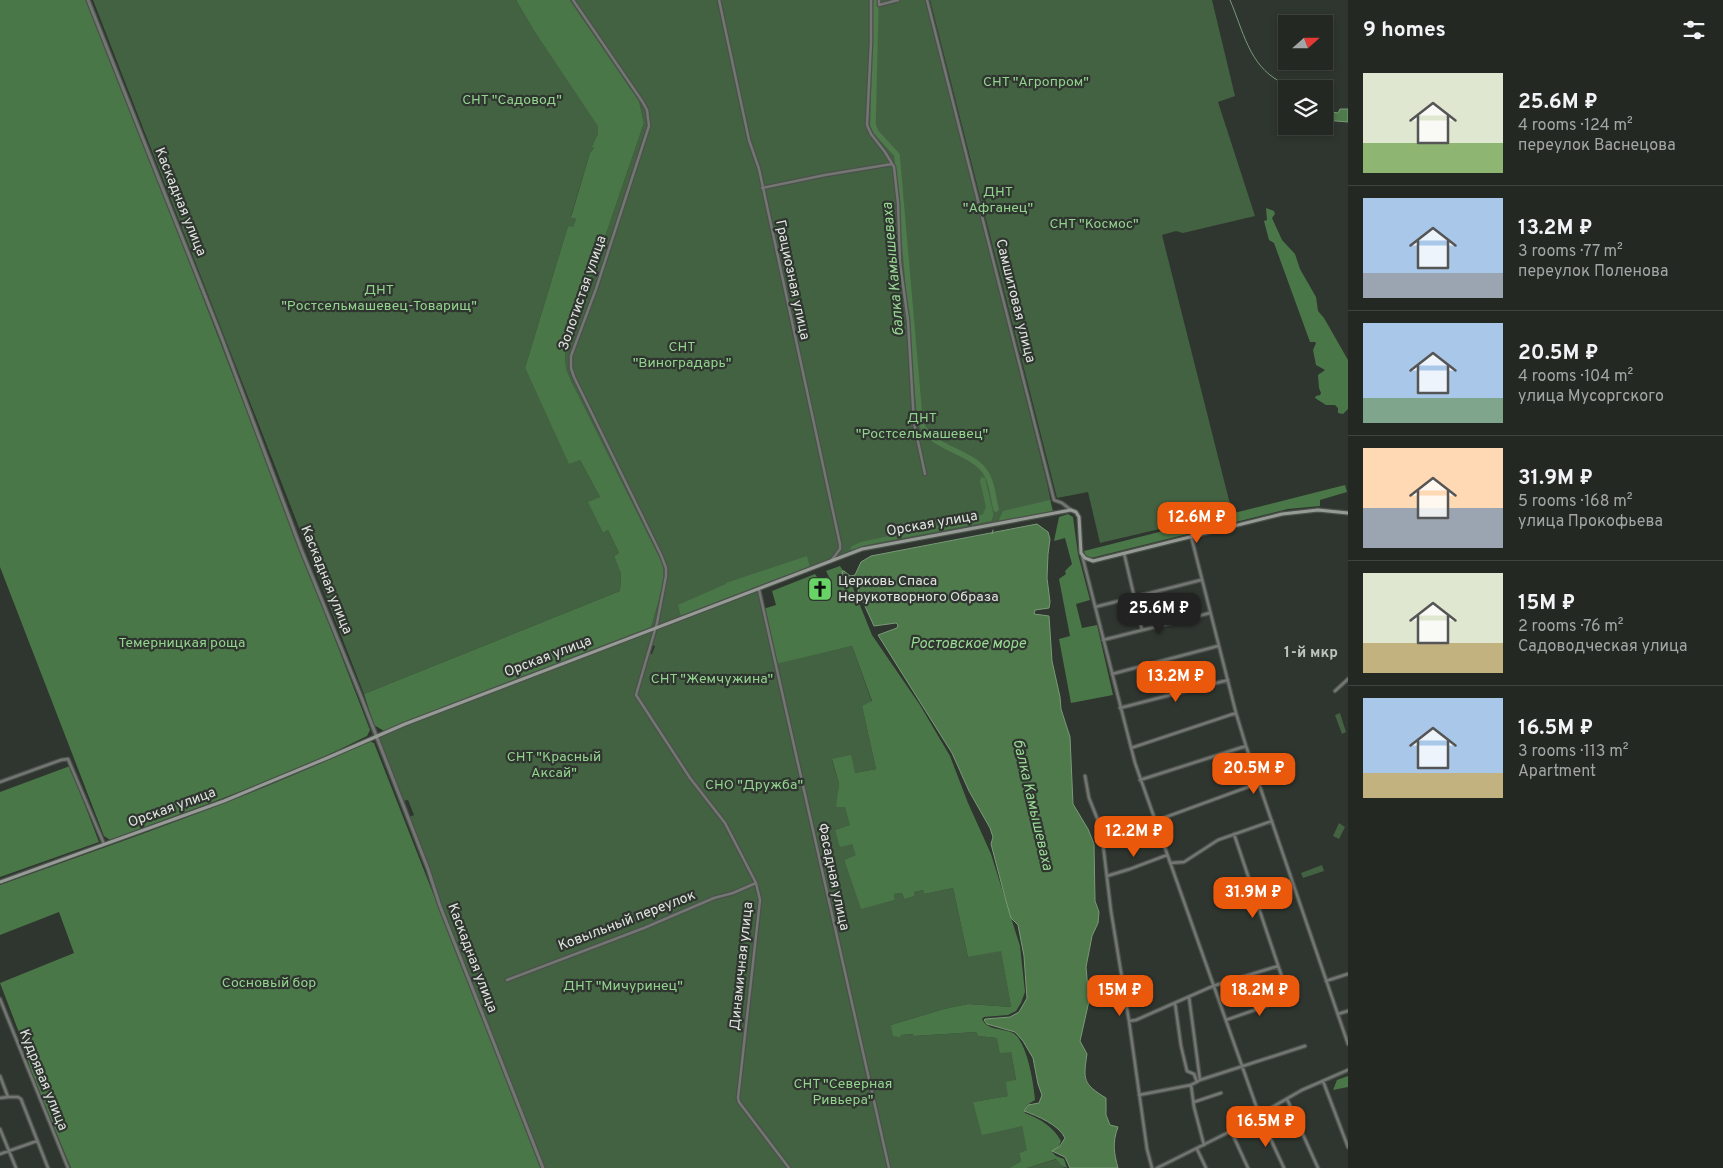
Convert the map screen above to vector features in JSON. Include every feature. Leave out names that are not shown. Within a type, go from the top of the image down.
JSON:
[{"type":"main road","name":"Орская улица","points":[[0,882],[224,800],[328,758],[376,736],[871,547],[1072,510]]},
{"type":"main road","points":[[1072,510],[1078,514],[1080,520],[1081,554],[1088,560],[1093,561],[1289,513],[1326,510],[1348,513]]},
{"type":"street","name":"Каскадная улица","points":[[88,0],[221,336],[308,566],[428,869],[440,906],[543,1168]]},
{"type":"street","name":"Золотистая улица","points":[[573,0],[642,101],[649,118],[647,136],[596,289],[571,356],[571,368],[664,562],[666,576],[656,628]]},
{"type":"street","name":"Грациозная улица","points":[[719,0],[747,129],[759,168],[840,544],[840,549],[830,562]]},
{"type":"street","points":[[871,0],[867,125],[892,164],[898,203],[900,263],[908,321],[914,423],[925,474]]},
{"type":"street","points":[[879,0],[879,5],[898,0]]},
{"type":"street","name":"Самшитовая улица","points":[[928,0],[1054,500],[1062,502],[1072,510]]},
{"type":"street","points":[[762,188],[892,164]]},
{"type":"street","points":[[1191,536],[1218,646],[1246,746],[1348,1044]]},
{"type":"street","points":[[1124,553],[1143,630]]},
{"type":"street","points":[[1081,554],[1140,780],[1260,1114],[1284,1168]]},
{"type":"street","points":[[1095,607],[1201,580]]},
{"type":"street","name":"Фасадная улица","points":[[759,590],[889,1168]]},
{"type":"street","points":[[1103,640],[1210,613]]},
{"type":"street","name":"Динамичная улица","points":[[656,628],[636,695],[690,778],[725,823],[756,883],[760,900],[738,1098],[788,1168]]},
{"type":"street","points":[[1112,674],[1218,646]]},
{"type":"street","points":[[1120,708],[1228,680]]},
{"type":"street","points":[[1335,691],[1348,680]]},
{"type":"street","points":[[1131,748],[1236,713]]},
{"type":"street","points":[[1140,780],[1246,746]]},
{"type":"street","points":[[0,782],[68,759],[104,844]]},
{"type":"street","points":[[1085,776],[1089,798],[1101,828],[1148,1156],[1152,1168]]},
{"type":"street","points":[[1155,821],[1259,784]]},
{"type":"street","points":[[1170,863],[1184,862],[1218,840],[1272,821]]},
{"type":"street","points":[[1226,1020],[1289,998],[1234,834]]},
{"type":"street","points":[[1107,876],[1167,855]]},
{"type":"street","name":"Ковыльный переулок","points":[[506,980],[756,883]]},
{"type":"street","points":[[1129,1021],[1136,1020],[1213,986],[1278,966]]},
{"type":"street","points":[[1326,981],[1348,974]]},
{"type":"street","points":[[1189,997],[1199,1081]]},
{"type":"street","name":"Кудрявая улица","points":[[0,999],[68,1168]]},
{"type":"street","points":[[1176,1003],[1187,1071],[1194,1074],[1199,1081]]},
{"type":"street","points":[[1338,1014],[1348,1010]]},
{"type":"street","points":[[1139,1095],[1191,1085],[1305,1046]]},
{"type":"street","points":[[1157,1168],[1198,1150],[1286,1099],[1323,1080],[1348,1070]]},
{"type":"street","points":[[0,1076],[8,1097]]},
{"type":"street","points":[[1323,1080],[1348,1147]]},
{"type":"street","points":[[1191,1085],[1204,1145]]},
{"type":"street","points":[[1194,1102],[1221,1093]]},
{"type":"street","points":[[0,1098],[18,1097],[21,1099],[48,1168]]},
{"type":"street","points":[[1286,1099],[1318,1168]]},
{"type":"street","points":[[0,1129],[16,1168]]},
{"type":"street","points":[[1232,1132],[1248,1168]]},
{"type":"street","points":[[0,1154],[37,1141]]},
{"type":"street","points":[[1198,1150],[1206,1168]]},
{"type":"green space","name":"Темерницкая роща","points":[[0,0],[87,0],[370,730],[367,736],[304,765],[240,792],[110,840],[104,836],[0,567]]},
{"type":"green space","name":"ДНТ \"Ростсельмашевец-Товарищ\"","points":[[93,0],[516,0],[534,31],[598,125],[598,134],[594,148],[590,153],[571,216],[576,219],[573,228],[568,226],[525,368],[569,463],[580,460],[600,497],[589,503],[603,533],[608,530],[619,553],[614,556],[621,574],[620,591],[364,694]]},
{"type":"green space","points":[[516,0],[570,0],[639,101],[644,123],[565,354],[566,368],[572,383],[663,565],[664,582],[651,628],[632,637],[384,731],[374,725],[364,694],[620,591],[621,574],[614,556],[619,553],[608,530],[603,533],[588,502],[600,497],[580,460],[569,464],[525,368],[568,226],[573,227],[576,219],[571,217],[590,153],[594,148],[592,147],[598,134],[598,126],[534,31]]},
{"type":"green space","points":[[570,0],[926,0],[1053,512],[866,546],[651,628],[664,582],[572,383],[566,368],[565,354],[644,123],[639,101]]},
{"type":"green space","points":[[930,0],[1212,0],[1235,96],[1218,102],[1255,216],[1183,233],[1176,231],[1162,235],[1232,512],[1100,543],[1088,492],[1057,498]]},
{"type":"green space","points":[[1266,208],[1274,211],[1275,214],[1272,218],[1282,240],[1295,254],[1300,269],[1316,297],[1318,311],[1348,360],[1348,409],[1343,414],[1338,413],[1338,408],[1335,405],[1326,405],[1315,398],[1321,393],[1318,375],[1325,370],[1316,365],[1313,350],[1316,343],[1310,342],[1274,243],[1269,240],[1264,221],[1267,220]]},
{"type":"green space","points":[[981,477],[985,478],[993,512],[991,521],[850,549],[861,542],[973,518],[983,514],[986,507],[980,481]]},
{"type":"green space","points":[[1345,485],[1347,492],[1320,500],[1320,506],[1288,509],[1091,558],[1085,555],[1084,551]]},
{"type":"green space","points":[[1050,500],[1053,512],[998,522],[1003,511]]},
{"type":"green space","points":[[1068,514],[1073,517],[1078,554],[1090,600],[1076,604],[1082,628],[1097,625],[1113,695],[1071,703],[1059,639],[1070,636],[1059,579],[1066,574],[1065,571],[1072,564],[1065,538],[1054,541],[1059,517]]},
{"type":"green space","points":[[807,556],[810,568],[681,616],[678,605],[726,583]]},
{"type":"green space","points":[[840,566],[851,583],[872,635],[920,705],[950,756],[968,803],[991,854],[1020,946],[1025,992],[1016,1011],[1008,1015],[984,1017],[982,1019],[988,1026],[1013,1033],[1022,1045],[1029,1064],[1035,1100],[1027,1105],[1024,1111],[1046,1124],[1058,1136],[1061,1141],[1059,1146],[1052,1152],[1064,1159],[1067,1168],[1062,1166],[1056,1159],[1027,1168],[1009,1168],[1021,1161],[1019,1153],[1027,1150],[1022,1126],[982,1135],[973,1102],[1008,1096],[1006,1082],[1016,1080],[1011,1052],[1000,1053],[997,1038],[978,1036],[976,1032],[893,1036],[891,1025],[944,1009],[968,1004],[1011,1007],[1001,951],[968,957],[953,888],[924,894],[923,890],[914,892],[914,896],[904,899],[902,893],[894,894],[895,900],[861,909],[844,860],[856,855],[852,844],[840,847],[835,830],[850,825],[845,807],[836,807],[839,784],[832,759],[851,755],[855,773],[876,769],[862,706],[872,701],[852,646],[775,664],[763,609],[776,605],[772,591],[815,574],[820,582],[830,579],[826,571]]},
{"type":"green space","points":[[759,591],[775,663],[852,646],[872,702],[862,706],[876,769],[855,773],[832,760],[839,784],[837,807],[845,806],[851,825],[835,830],[852,844],[857,855],[844,860],[861,908],[895,900],[894,894],[902,893],[904,899],[914,892],[923,890],[924,894],[953,888],[968,957],[1001,950],[1011,1007],[968,1004],[891,1025],[901,1035],[914,1034],[914,1036],[976,1032],[978,1036],[997,1038],[1011,1052],[1016,1080],[1008,1096],[973,1102],[1022,1126],[1028,1150],[1019,1153],[1021,1161],[1009,1168],[543,1168],[407,818],[414,815],[408,800],[402,801],[378,740],[382,735],[653,629],[647,653],[652,654],[655,646],[652,645],[654,634],[657,633],[656,630]]},
{"type":"green space","points":[[1340,713],[1346,732],[1342,734],[1335,715]]},
{"type":"green space","name":"Сосновый бор","points":[[369,741],[374,743],[541,1168],[71,1168],[31,1072],[25,1048],[0,983],[74,953],[59,912],[0,935],[0,885],[233,800]]},
{"type":"green space","points":[[70,766],[99,842],[0,877],[0,792]]},
{"type":"green space","points":[[1339,823],[1345,827],[1339,839],[1333,836]]},
{"type":"green space","points":[[1322,865],[1324,871],[1303,878],[1301,873]]},
{"type":"green space","points":[[1348,1076],[1348,1087],[1333,1090],[1337,1080]]},
{"type":"green space","points":[[1057,1159],[1065,1168],[1027,1168]]},
{"type":"water","points":[[1340,109],[1348,109],[1348,122],[1333,121],[1333,112],[1338,113]]},
{"type":"water","name":"Ростовское море","points":[[1037,524],[1048,532],[1050,539],[1047,578],[1050,602],[1049,608],[1035,610],[1034,614],[1049,616],[1052,661],[1061,709],[1070,737],[1073,804],[1088,829],[1094,844],[1095,901],[1099,912],[1098,923],[1092,936],[1086,967],[1089,1001],[1080,1041],[1087,1054],[1086,1080],[1093,1089],[1106,1098],[1106,1115],[1110,1125],[1118,1127],[1114,1148],[1118,1168],[1070,1168],[1065,1157],[1052,1151],[1060,1146],[1065,1138],[1062,1133],[1048,1122],[1024,1111],[1028,1105],[1039,1103],[1042,1095],[1033,1058],[1015,1032],[987,1024],[984,1020],[1010,1017],[1019,1012],[1027,998],[1024,956],[1018,925],[1011,918],[1006,901],[991,844],[993,837],[990,828],[969,791],[952,753],[878,635],[897,628],[898,625],[896,623],[874,626],[858,591],[859,583],[851,582],[849,584],[844,579],[842,571],[850,576],[855,575],[861,562],[871,556]]},
{"type":"waterway","name":"балка Камышеваха","points":[[876,0],[873,125],[876,132],[897,155],[920,420],[924,429],[931,437],[976,462],[983,469],[990,483],[996,509]]},
{"type":"waterway","points":[[1230,0],[1248,46],[1261,66],[1278,80]]},
{"type":"waterway","name":"балка Камышеваха","points":[[992,534],[993,530]]},
{"type":"place","name":"Церковь Спаса Нерукотворного Образа","points":[[820,589]]},
{"type":"district","name":"1-й мкр","points":[[1311,653]]},
{"type":"park label","name":"СНТ \"Агропром\"","points":[[1036,82]]},
{"type":"park label","name":"СНТ \"Садовод\"","points":[[512,100]]},
{"type":"park label","name":"ДНТ \"Афганец\"","points":[[998,200]]},
{"type":"park label","name":"СНТ \"Космос\"","points":[[1094,224]]},
{"type":"park label","name":"СНТ \"Виноградарь\"","points":[[682,356]]},
{"type":"park label","name":"ДНТ \"Ростсельмашевец\"","points":[[922,426]]},
{"type":"park label","name":"СНТ \"Жемчужина\"","points":[[712,679]]},
{"type":"park label","name":"СНТ \"Красный Аксай\"","points":[[554,766]]},
{"type":"park label","name":"СНО \"Дружба\"","points":[[754,785]]},
{"type":"park label","name":"ДНТ \"Мичуринец\"","points":[[623,986]]},
{"type":"park label","name":"СНТ \"Северная Ривьера\"","points":[[843,1092]]}]
